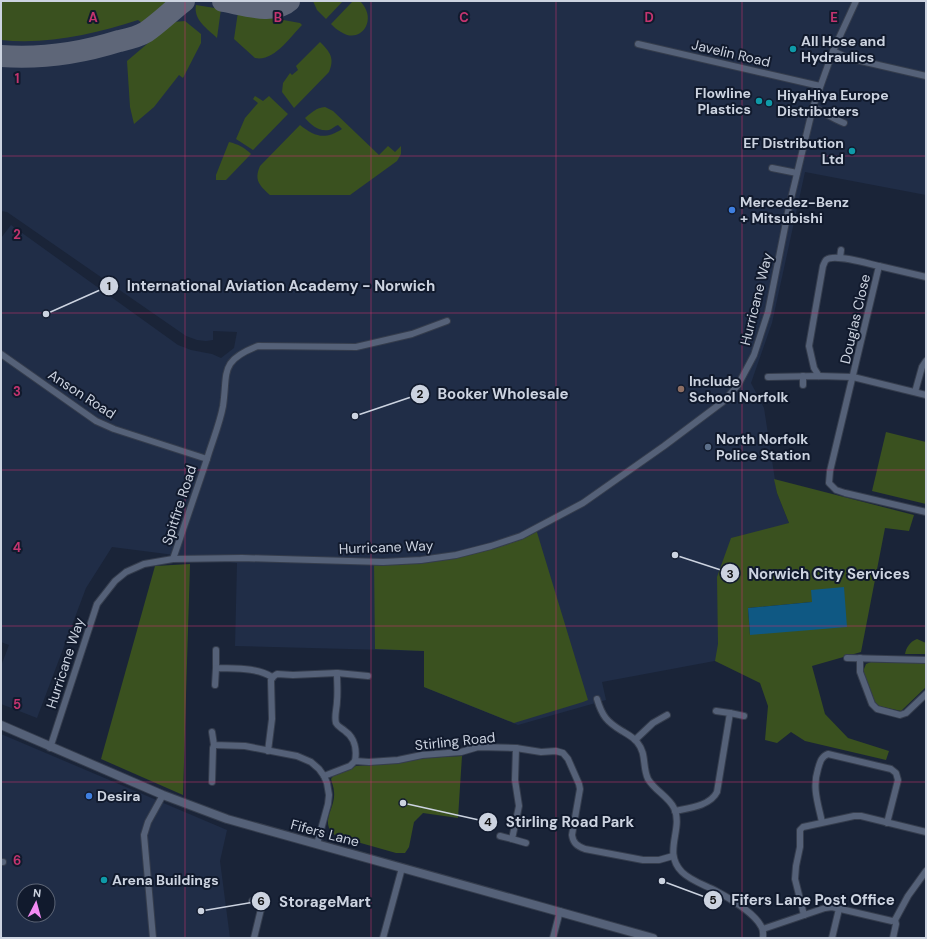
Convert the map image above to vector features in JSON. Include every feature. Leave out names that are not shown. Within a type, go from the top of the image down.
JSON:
[{"type":"street","name":"Hurricane Way","points":[[50,748],[97,604],[115,581],[126,572],[144,564],[173,559],[242,558],[362,562],[421,560],[491,546],[521,536],[583,503],[664,446],[724,401],[738,385],[754,355],[768,312],[797,173],[813,107],[833,51],[856,1]]},
{"type":"street","name":"Javelin Road","points":[[638,44],[820,86]]},
{"type":"street","points":[[833,51],[848,58],[926,76]]},
{"type":"street","points":[[813,107],[834,120],[844,123]]},
{"type":"street","points":[[772,168],[797,173]]},
{"type":"street","points":[[819,376],[814,368],[809,346],[823,266],[826,260],[831,258],[840,258],[841,250]]},
{"type":"street","name":"Douglas Close","points":[[840,258],[926,277]]},
{"type":"street","name":"Douglas Close","points":[[879,266],[830,471],[829,483],[836,490],[845,493],[926,512]]},
{"type":"street","points":[[207,459],[223,407],[225,376],[227,369],[246,351],[258,346],[356,346],[412,334],[447,321]]},
{"type":"street","name":"Anson Road","points":[[1,354],[96,421],[114,429],[207,459]]},
{"type":"street","points":[[915,392],[922,367],[926,361]]},
{"type":"street","points":[[803,376],[803,385]]},
{"type":"street","points":[[768,377],[853,377],[926,394]]},
{"type":"street","name":"Spitfire Road","points":[[173,559],[207,459]]},
{"type":"street","points":[[215,685],[216,650]]},
{"type":"street","points":[[847,658],[926,660]]},
{"type":"street","points":[[860,658],[860,672],[872,704],[877,709],[900,715],[906,713],[926,694]]},
{"type":"street","points":[[216,668],[259,671],[266,673],[272,678]]},
{"type":"street","points":[[324,776],[350,766],[355,761],[356,756],[354,740],[350,734],[339,728],[336,722],[335,716],[338,700],[337,673]]},
{"type":"street","points":[[268,750],[272,719],[271,680],[277,674],[293,675],[337,673],[368,676]]},
{"type":"street","points":[[597,699],[601,713],[608,722],[635,740],[641,747],[648,777],[653,786],[670,801],[675,811],[677,818],[673,856],[681,871],[688,878],[718,892],[755,918],[763,929],[763,938]]},
{"type":"street","points":[[716,710],[744,716]]},
{"type":"street","points":[[675,811],[708,802],[717,792],[730,713]]},
{"type":"street","points":[[635,740],[651,721],[667,715]]},
{"type":"street","name":"Fifers Lane","points":[[1,725],[50,748],[163,795],[227,819],[652,938]]},
{"type":"street","points":[[212,732],[214,745],[212,782]]},
{"type":"street","points":[[214,745],[245,746],[268,750],[304,758],[311,762],[324,776],[329,795],[317,844]]},
{"type":"street","name":"Stirling Road","points":[[355,761],[369,762],[398,760],[422,755],[461,752],[478,747],[516,748],[541,752],[556,751],[563,753],[568,759],[580,789],[572,835],[577,846],[584,849],[644,860],[659,860],[673,856]]},
{"type":"street","points":[[512,839],[519,806],[515,780],[516,748]]},
{"type":"street","points":[[822,822],[815,788],[815,779],[820,760],[828,754],[891,769],[896,773],[898,780],[887,823]]},
{"type":"street","points":[[153,938],[144,834],[148,822],[163,795]]},
{"type":"street","points":[[804,915],[795,880],[800,847],[800,830],[803,826],[861,816],[926,832]]},
{"type":"street","points":[[500,836],[526,843]]},
{"type":"street","points":[[383,938],[402,868]]},
{"type":"street","points":[[893,938],[895,920],[908,896],[926,871]]},
{"type":"street","points":[[252,901],[262,906],[254,938]]},
{"type":"street","points":[[763,929],[832,907],[892,921],[895,920]]},
{"type":"street","points":[[832,938],[840,909]]},
{"type":"street","points":[[553,938],[560,911]]},
{"type":"shaded area","points":[[1,1],[926,1],[926,195],[805,172],[772,323],[751,383],[764,408],[777,493],[796,541],[725,586],[736,657],[602,682],[606,700],[518,725],[424,687],[424,651],[235,646],[237,563],[112,547],[86,588],[37,718],[1,704],[1,666],[9,645],[1,642],[1,238],[11,225],[178,345],[191,350],[212,354],[221,358],[234,348],[237,332],[213,331],[213,340],[206,341],[197,340],[186,336],[7,212],[1,211]]},
{"type":"shaded area","points":[[844,587],[847,627],[750,635],[748,608],[812,602],[811,590]]},
{"type":"shaded area","points":[[1,734],[227,830],[220,861],[230,938],[1,938]]},
{"type":"green space","points":[[1,1],[171,1],[142,23],[138,20],[88,34],[53,40],[18,41],[1,40]]},
{"type":"green space","points":[[313,1],[343,1],[326,19],[317,10]]},
{"type":"green space","points":[[353,1],[360,1],[365,8],[368,16],[367,23],[365,28],[360,33],[348,35],[338,30],[331,24]]},
{"type":"green space","points":[[196,5],[221,9],[217,38],[199,20]]},
{"type":"green space","points":[[238,12],[300,23],[302,25],[281,48],[269,56],[255,58],[234,39]]},
{"type":"green space","points":[[185,21],[201,34],[201,43],[183,78],[179,75],[154,107],[134,124],[130,107],[127,61],[173,22]]},
{"type":"green space","points":[[320,42],[329,52],[332,63],[331,67],[329,72],[294,108],[282,92],[283,83],[290,73],[292,75],[298,70],[296,66]]},
{"type":"green space","points":[[255,96],[263,101],[269,96],[288,114],[253,150],[236,139],[245,118],[258,103],[253,99]]},
{"type":"green space","points":[[325,107],[333,111],[379,155],[388,146],[395,152],[401,146],[401,154],[397,161],[350,195],[270,195],[260,185],[257,175],[260,166],[300,125],[310,132],[320,136],[330,135],[342,129],[338,125],[329,130],[322,130],[305,118],[317,109]]},
{"type":"green space","points":[[229,142],[241,146],[251,154],[226,180],[216,180],[216,175]]},
{"type":"green space","points":[[886,432],[926,442],[926,504],[872,491]]},
{"type":"green space","points":[[774,479],[914,515],[909,531],[885,528],[861,652],[812,666],[825,714],[848,738],[889,751],[886,760],[805,741],[791,732],[777,743],[765,740],[768,706],[760,683],[715,661],[718,644],[717,577],[731,538],[789,523],[777,493]],"holes":[[[812,602],[750,635],[748,608]]]},
{"type":"green space","points":[[536,529],[588,700],[514,723],[424,687],[424,651],[375,649],[374,562],[456,555]]},
{"type":"green space","points":[[190,564],[183,795],[101,759],[155,566]]},
{"type":"green space","points":[[917,639],[926,643],[926,654],[905,654],[909,645]]},
{"type":"green space","points":[[871,662],[926,663],[926,687],[901,711],[879,706],[872,701],[862,674],[866,664]]},
{"type":"green space","points":[[462,756],[458,818],[423,813],[414,822],[409,847],[405,853],[396,853],[336,836],[328,826],[329,815],[334,798],[334,789],[331,779],[334,775],[356,766],[396,763],[422,758]]},
{"type":"taxiway","points":[[1,56],[31,57],[76,52],[133,38],[156,25],[184,1]]},
{"type":"taxiway","points":[[223,1],[267,8],[283,5],[289,1]]},
{"type":"place","name":"All Hose and Hydraulics","points":[[793,49]]},
{"type":"place","name":"Flowline Plastics","points":[[759,101]]},
{"type":"place","name":"HiyaHiya Europe Distributers","points":[[769,103]]},
{"type":"place","name":"EF Distribution Ltd","points":[[852,151]]},
{"type":"place","name":"Mercedez-Benz + Mitsubishi","points":[[732,210]]},
{"type":"place","name":"International Aviation Academy - Norwich","points":[[46,314]]},
{"type":"place","name":"Include School Norfolk","points":[[681,389]]},
{"type":"place","name":"Booker Wholesale","points":[[355,416]]},
{"type":"place","name":"North Norfolk Police Station","points":[[708,447]]},
{"type":"place","name":"Norwich City Services","points":[[675,555]]},
{"type":"place","name":"Desira","points":[[89,796]]},
{"type":"place","name":"Stirling Road Park","points":[[403,803]]},
{"type":"place","name":"Arena Buildings","points":[[104,880]]},
{"type":"place","name":"Fifers Lane Post Office","points":[[662,881]]},
{"type":"place","name":"StorageMart","points":[[201,911]]}]
